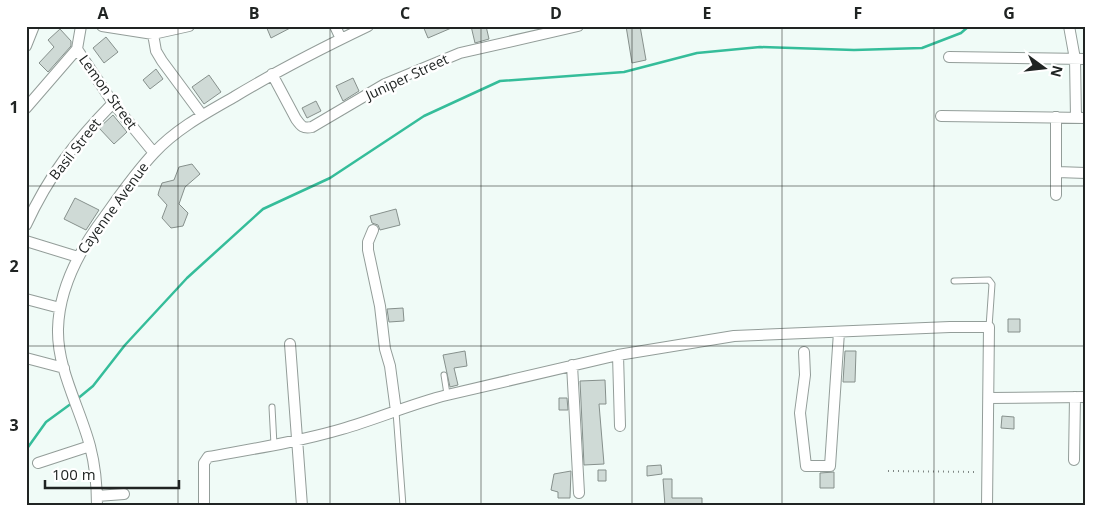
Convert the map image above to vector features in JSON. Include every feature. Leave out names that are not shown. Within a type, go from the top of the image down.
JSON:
[{"type":"street","points":[[26,46],[34,26]]},
{"type":"street","name":"Lemon Street","points":[[81,26],[78,49],[113,103],[154,153]]},
{"type":"street","points":[[102,26],[153,34],[189,26]]},
{"type":"street","points":[[335,26],[341,39]]},
{"type":"street","name":"Cayenne Avenue","points":[[97,501],[90,446],[64,368],[58,331],[60,308],[68,278],[78,257],[99,224],[154,153],[176,133],[202,115],[272,74],[368,26]]},
{"type":"street","name":"Juniper Street","points":[[272,74],[296,120],[300,126],[306,128],[312,127],[385,84],[453,56],[578,26]]},
{"type":"street","points":[[941,116],[1081,118],[1075,59],[1069,26]]},
{"type":"street","points":[[153,34],[156,51],[162,61],[202,115]]},
{"type":"street","points":[[26,108],[78,49]]},
{"type":"street","points":[[949,57],[1086,59]]},
{"type":"street","name":"Basil Street","points":[[26,225],[37,201],[58,166],[87,130],[113,103]]},
{"type":"street","points":[[1056,117],[1056,195]]},
{"type":"street","points":[[1057,172],[1086,173]]},
{"type":"street","points":[[373,230],[368,242],[368,250],[380,306],[385,349],[390,366],[396,411]]},
{"type":"street","points":[[26,240],[78,257]]},
{"type":"street","points":[[26,299],[60,308]]},
{"type":"street","points":[[204,506],[204,462],[208,457],[274,445],[343,429],[447,395],[572,365],[618,355],[734,336],[989,327],[990,398],[987,506]]},
{"type":"street","points":[[804,352],[805,375],[800,413],[806,466],[830,466],[838,332]]},
{"type":"street","points":[[290,344],[302,506]]},
{"type":"street","points":[[618,355],[620,426]]},
{"type":"street","points":[[26,358],[64,368]]},
{"type":"street","points":[[572,365],[579,494]]},
{"type":"street","points":[[990,398],[1080,397],[1074,460]]},
{"type":"street","points":[[38,463],[90,446]]},
{"type":"street","points":[[97,501],[124,494]]},
{"type":"lane","points":[[954,281],[989,280],[992,284],[989,327]]},
{"type":"lane","points":[[444,376],[447,395]]},
{"type":"lane","points":[[272,408],[274,445]]},
{"type":"lane","points":[[396,411],[403,506]]},
{"type":"path","points":[[888,471],[987,472]]},
{"type":"building","points":[[266,26],[294,26],[271,38]]},
{"type":"building","points":[[423,26],[456,26],[428,38]]},
{"type":"building","points":[[471,26],[486,26],[489,39],[475,43]]},
{"type":"building","points":[[626,26],[640,26],[646,60],[632,63]]},
{"type":"building","points":[[60,29],[71,41],[71,46],[48,72],[39,63],[54,47],[48,40]]},
{"type":"building","points":[[106,37],[118,52],[104,63],[93,48]]},
{"type":"building","points":[[156,69],[163,79],[150,89],[143,80]]},
{"type":"building","points":[[209,75],[221,92],[204,104],[192,87]]},
{"type":"building","points":[[353,78],[359,91],[343,101],[336,86]]},
{"type":"building","points":[[316,101],[321,111],[307,118],[302,108]]},
{"type":"building","points":[[113,115],[127,132],[114,144],[99,128]]},
{"type":"building","points":[[192,164],[200,174],[185,187],[179,204],[188,213],[183,226],[171,228],[162,218],[167,205],[158,195],[159,191],[162,183],[174,180],[179,167]]},
{"type":"building","points":[[75,198],[99,210],[86,230],[64,219]]},
{"type":"building","points":[[396,209],[400,225],[380,230],[378,225],[372,223],[370,216]]},
{"type":"building","points":[[403,308],[404,321],[389,322],[387,309]]},
{"type":"building","points":[[1008,319],[1020,319],[1020,332],[1008,332]]},
{"type":"building","points":[[465,351],[467,366],[454,368],[458,385],[450,387],[443,355]]},
{"type":"building","points":[[845,351],[856,351],[855,382],[843,382]]},
{"type":"building","points":[[605,380],[606,404],[599,404],[604,464],[584,465],[580,381]]},
{"type":"building","points":[[559,398],[567,398],[568,410],[559,410]]},
{"type":"building","points":[[1002,416],[1014,417],[1014,429],[1001,428]]},
{"type":"building","points":[[661,465],[662,474],[647,476],[647,466]]},
{"type":"building","points":[[598,470],[606,470],[606,481],[598,481]]},
{"type":"building","points":[[571,471],[570,498],[558,498],[558,492],[551,490],[554,474]]},
{"type":"building","points":[[834,472],[834,488],[820,488],[820,473]]},
{"type":"building","points":[[663,479],[672,479],[672,498],[702,498],[702,506],[665,506]]},
{"type":"waterway","points":[[76,400],[93,386],[125,345],[187,278],[263,209],[330,178],[424,116],[500,81],[624,72],[697,53],[760,47],[854,50],[922,48],[961,33],[969,26]]},
{"type":"waterway","points":[[26,450],[46,422],[72,403]]}]
